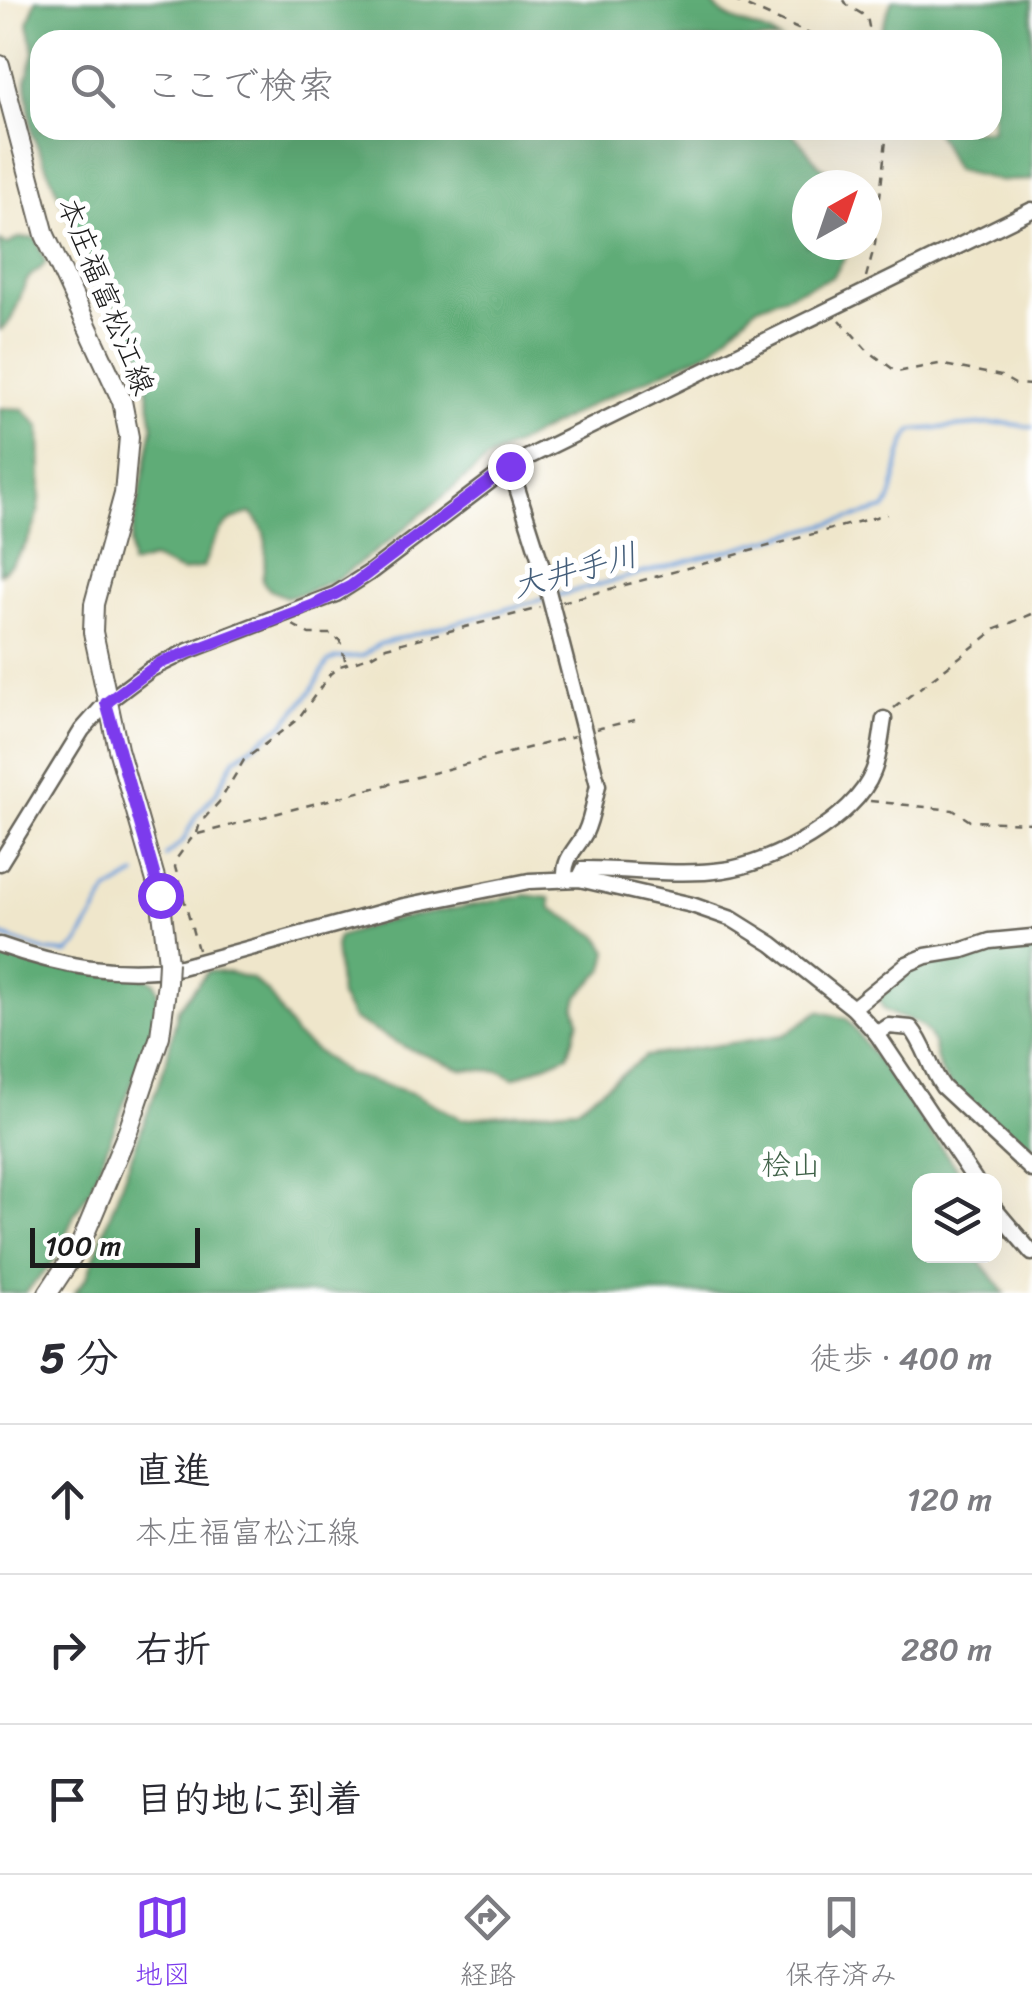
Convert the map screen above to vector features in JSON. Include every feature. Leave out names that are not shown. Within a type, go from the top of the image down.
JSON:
[{"type":"main road","name":"本庄福富松江線","points":[[0,64],[46,235],[122,400],[128,436],[124,494],[94,604],[93,632],[106,703],[160,895],[168,962],[160,1036],[128,1131],[81,1242],[48,1293]]},
{"type":"street","points":[[0,863],[82,730],[106,703],[160,663],[314,605],[351,586],[510,466],[1032,210]]},
{"type":"street","points":[[510,466],[587,732],[598,785],[584,836],[564,867],[572,878]]},
{"type":"street","points":[[572,878],[584,868],[722,871],[787,851],[808,839],[854,800],[873,774],[884,718]]},
{"type":"street","points":[[0,946],[86,968],[146,972],[200,962],[404,906],[530,881],[572,878],[692,906],[732,919],[772,944],[853,1008],[877,1034],[970,1173]]},
{"type":"street","points":[[853,1008],[907,964],[926,956],[990,941],[1032,937]]},
{"type":"street","points":[[877,1034],[889,1026],[910,1028],[921,1040],[932,1072],[943,1087],[1032,1170]]},
{"type":"street","points":[[1002,1217],[1032,1253]]},
{"type":"path","points":[[733,0],[800,30]]},
{"type":"path","points":[[844,0],[867,17],[868,30]]},
{"type":"path","points":[[868,289],[865,282],[874,244],[886,140]]},
{"type":"path","points":[[829,308],[866,349],[897,372],[939,364],[1032,385]]},
{"type":"path","points":[[200,962],[175,867],[184,848],[220,801],[244,760],[298,719],[330,674],[346,662],[550,600],[887,514]]},
{"type":"path","points":[[884,718],[915,689],[996,628],[1032,614]]},
{"type":"path","points":[[293,624],[309,634],[330,632],[340,641],[346,662]]},
{"type":"path","points":[[197,833],[640,719]]},
{"type":"path","points":[[854,800],[953,810],[970,821],[1032,823]]},
{"type":"green space","points":[[36,0],[709,0],[725,16],[760,30],[30,30],[28,23]]},
{"type":"green space","points":[[892,0],[1032,0],[1032,180],[1001,181],[955,170],[940,140],[1002,140],[1002,30],[881,30]]},
{"type":"green space","points":[[30,67],[30,117],[26,82]]},
{"type":"green space","points":[[35,140],[798,140],[827,170],[792,170],[792,260],[844,260],[833,277],[756,307],[712,350],[598,401],[487,460],[339,578],[304,593],[286,597],[270,590],[262,581],[265,537],[251,513],[225,526],[203,567],[182,572],[152,559],[131,565],[130,544],[153,427],[143,358],[77,237]]},
{"type":"green space","points":[[18,238],[36,238],[46,262],[28,279],[14,314],[0,330],[0,241],[7,245]]},
{"type":"green space","points":[[0,408],[23,409],[40,427],[41,489],[28,541],[0,574]]},
{"type":"green space","points":[[526,895],[550,898],[551,908],[598,936],[608,951],[604,969],[578,997],[575,1008],[579,1021],[568,1055],[514,1078],[500,1071],[461,1069],[407,1048],[353,1019],[340,997],[335,946],[338,937],[378,923]]},
{"type":"green space","points":[[1032,945],[1032,1147],[1009,1136],[970,1106],[942,1074],[926,1031],[888,1013],[880,1001],[881,991],[927,962],[972,951]]},
{"type":"green space","points":[[0,951],[49,968],[142,976],[155,982],[158,991],[154,1027],[91,1188],[74,1215],[56,1259],[25,1293],[0,1293]]},
{"type":"green space","name":"桧山","points":[[208,971],[252,979],[268,992],[295,1035],[347,1074],[415,1094],[462,1119],[576,1108],[646,1056],[784,1035],[819,1011],[847,1019],[960,1173],[912,1173],[912,1263],[981,1263],[1005,1293],[74,1293],[87,1277],[166,1063],[178,1009]]},
{"type":"waterway","name":"大井手川","points":[[552,597],[885,509],[893,493],[903,449],[913,430],[1003,423],[1032,427]]},
{"type":"waterway","name":"大井手川","points":[[166,856],[183,841],[235,758],[284,724],[311,692],[328,662],[362,656],[379,644],[543,599]]},
{"type":"waterway","name":"大井手川","points":[[0,935],[45,951],[68,953],[77,945],[108,891],[136,875]]},
{"type":"route","points":[[160,895],[106,703],[160,663],[314,605],[351,586],[510,466]]}]
